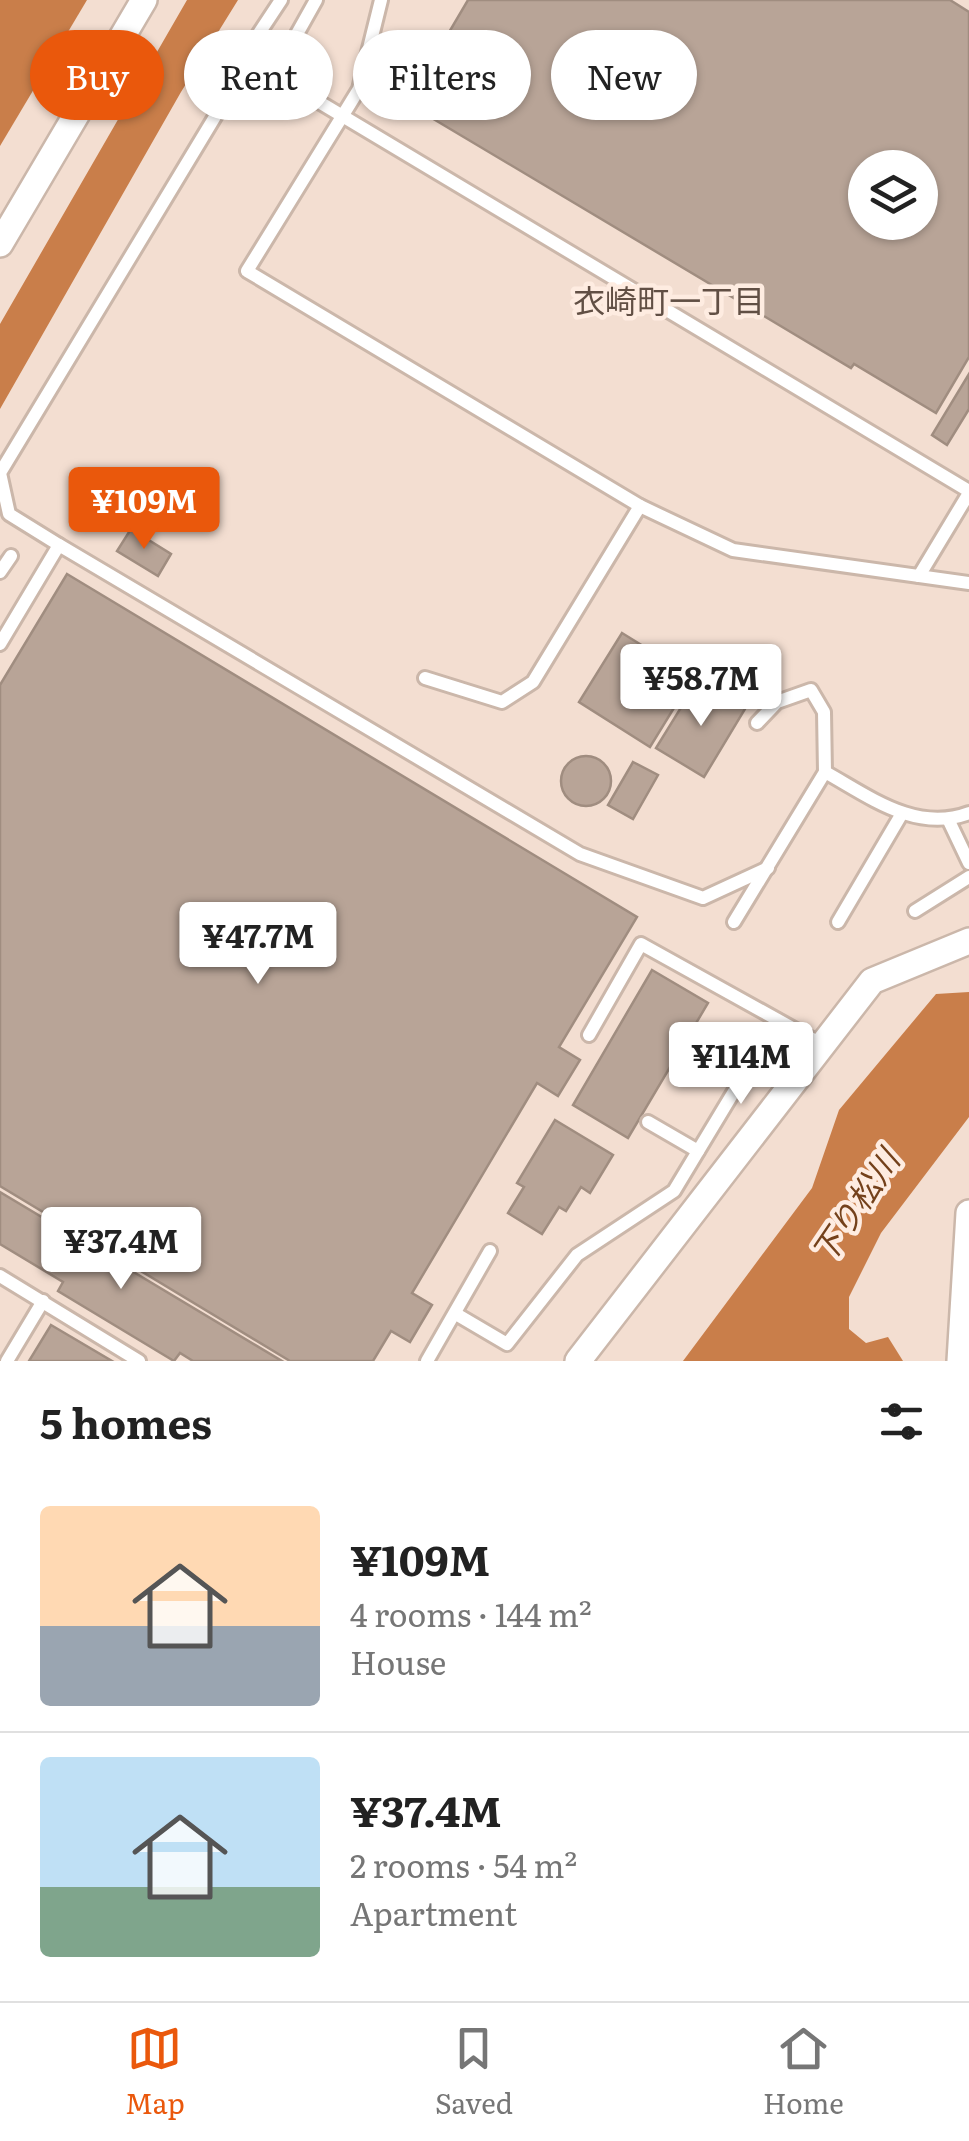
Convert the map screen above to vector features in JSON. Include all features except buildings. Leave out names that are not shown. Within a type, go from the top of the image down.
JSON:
[{"type":"street","points":[[0,244],[144,0]]},
{"type":"street","points":[[578,1361],[872,981],[969,940]]},
{"type":"street","points":[[960,1361],[969,1214]]},
{"type":"lane","points":[[281,0],[240,62],[219,110],[0,473],[9,514],[580,854],[703,898],[768,868]]},
{"type":"lane","points":[[316,0],[274,75],[969,492],[919,576]]},
{"type":"lane","points":[[380,0],[359,90],[247,271],[640,506],[733,550],[969,583]]},
{"type":"lane","points":[[425,678],[502,702],[533,682],[640,506]]},
{"type":"lane","points":[[0,644],[60,545]]},
{"type":"lane","points":[[0,572],[11,556]]},
{"type":"lane","points":[[734,922],[825,772],[824,712],[811,690],[777,702],[758,722]]},
{"type":"lane","points":[[825,772],[902,815],[949,820],[969,812]]},
{"type":"lane","points":[[838,922],[902,815]]},
{"type":"lane","points":[[949,820],[969,863]]},
{"type":"lane","points":[[914,912],[969,877]]},
{"type":"lane","points":[[588,1035],[641,944],[822,1045]]},
{"type":"lane","points":[[456,1314],[507,1344],[577,1255],[674,1191],[777,1020]]},
{"type":"lane","points":[[648,1122],[698,1151]]},
{"type":"lane","points":[[427,1361],[490,1250]]},
{"type":"lane","points":[[0,1276],[139,1361]]},
{"type":"lane","points":[[7,1361],[44,1301]]},
{"type":"water","points":[[0,0],[87,0],[69,30],[30,30],[30,96],[0,146]]},
{"type":"water","points":[[187,0],[238,0],[219,30],[184,30],[184,87],[0,409],[0,324],[118,120],[164,120],[164,40]]},
{"type":"water","name":"下り松川","points":[[969,992],[969,1117],[881,1233],[849,1297],[849,1329],[866,1343],[888,1337],[903,1361],[683,1361],[812,1188],[839,1110],[936,994]]},
{"type":"district","name":"衣崎町一丁目","points":[[669,302]]}]
